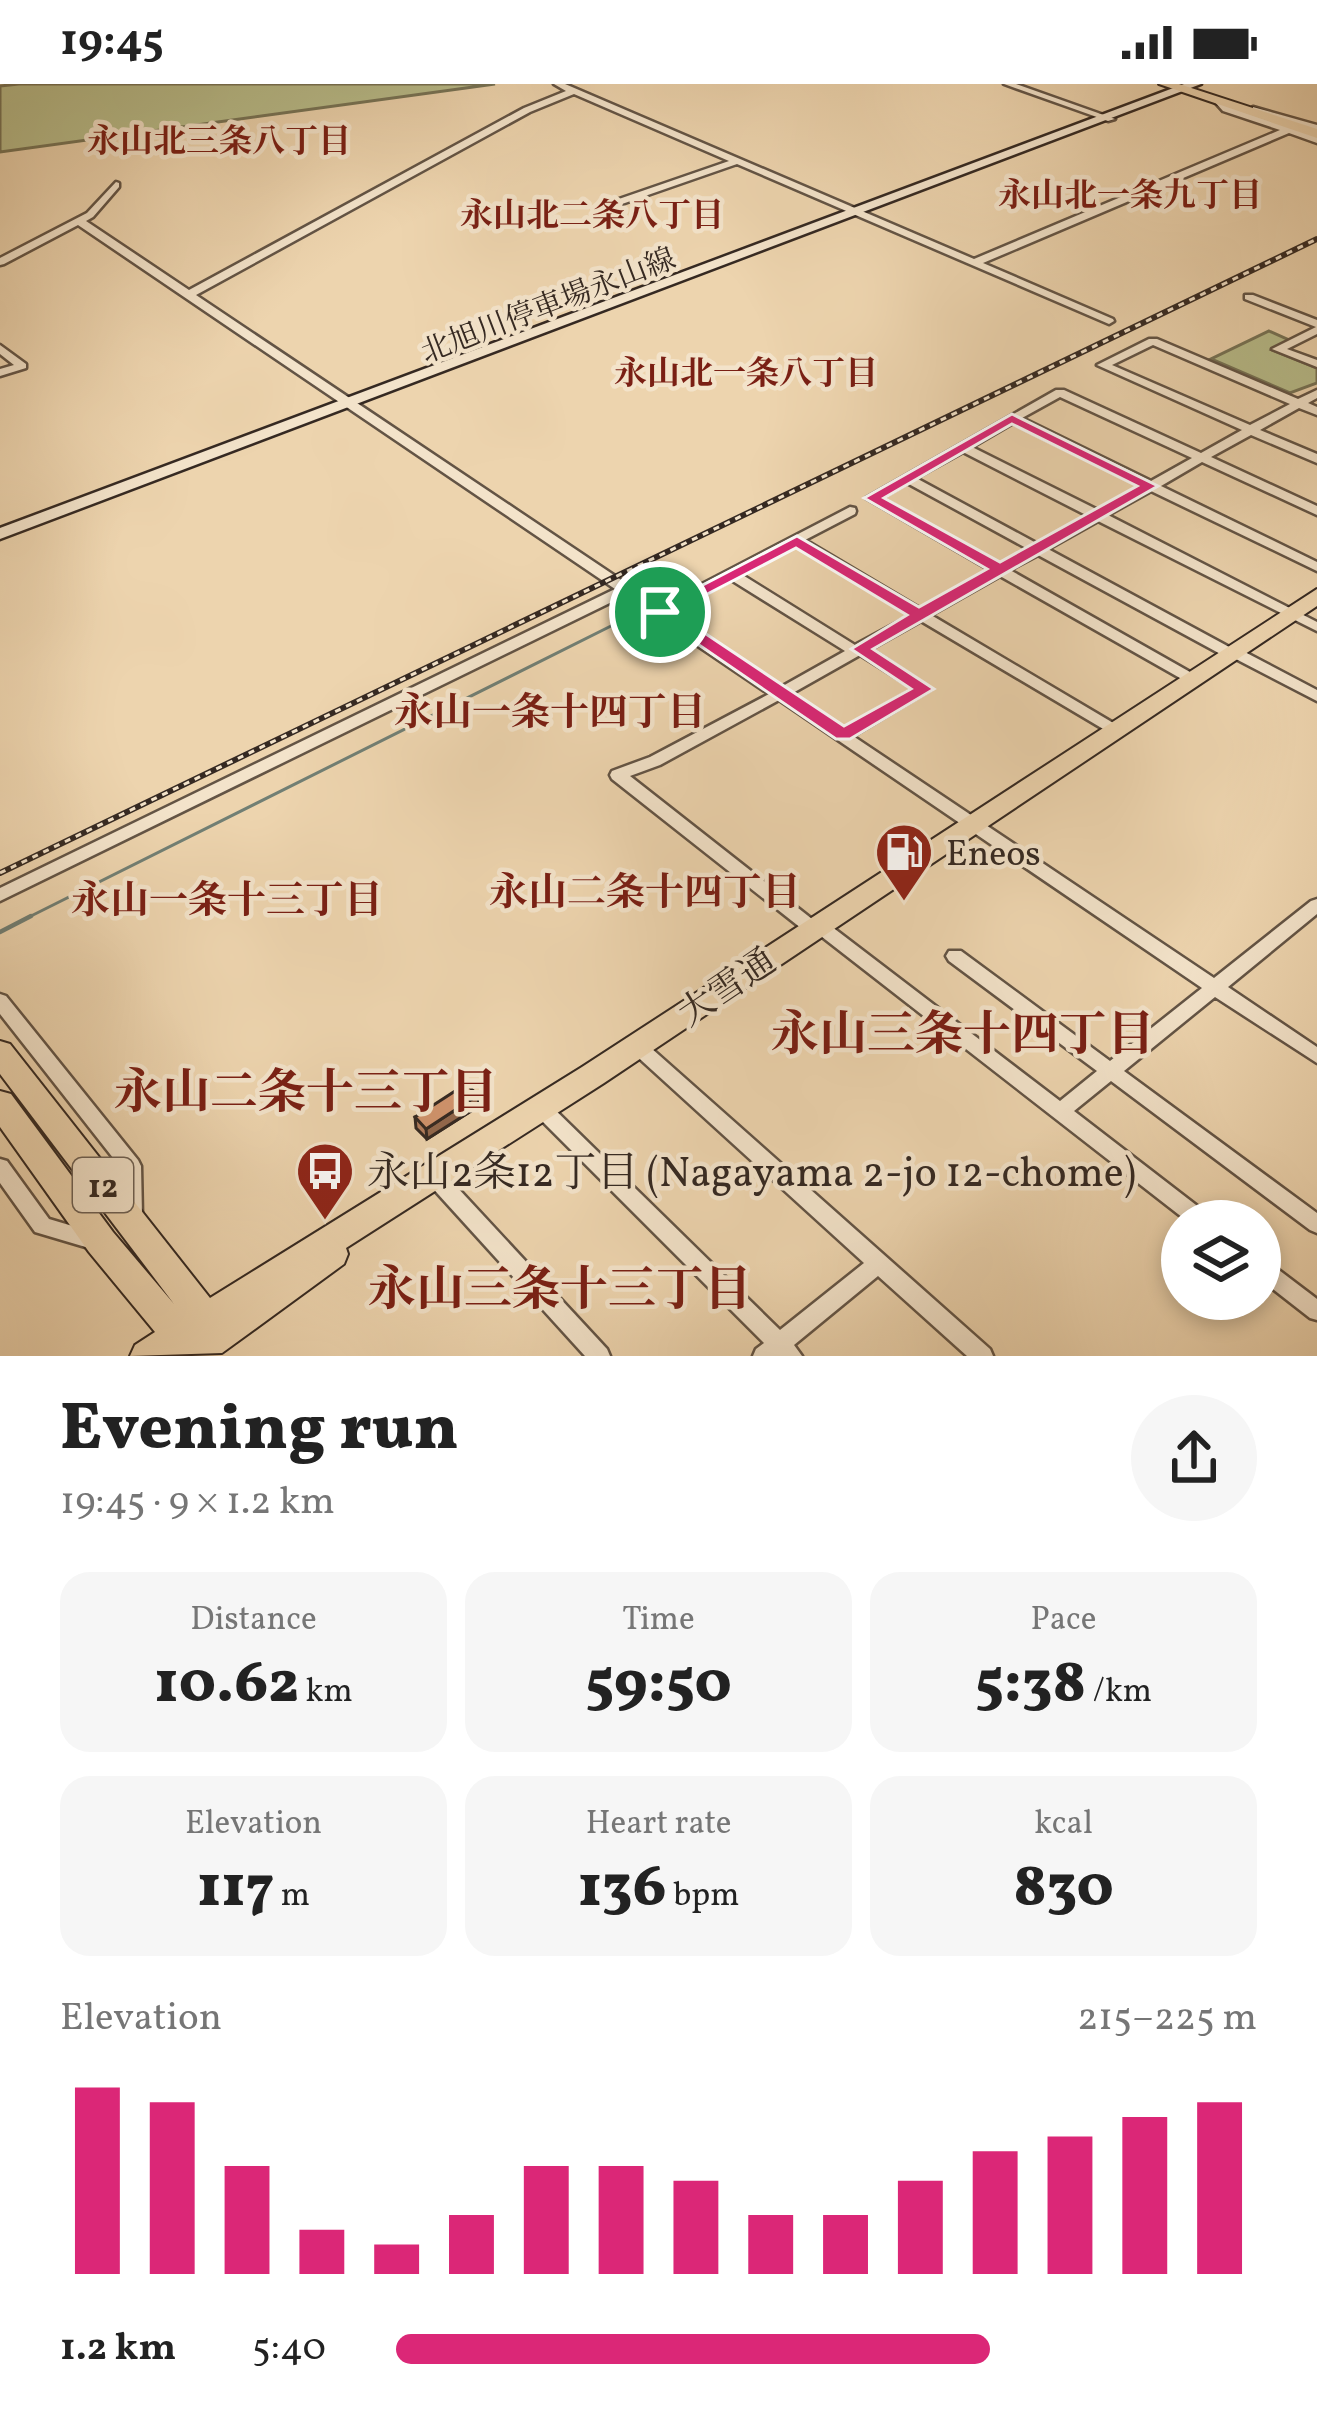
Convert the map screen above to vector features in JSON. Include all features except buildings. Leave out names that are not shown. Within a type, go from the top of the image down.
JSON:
[{"type":"main road","name":"北旭川停車場永山線","points":[[0,539],[1181,86]]},
{"type":"main road","points":[[1181,86],[1317,134]]},
{"type":"main road","name":"大雪通","points":[[147,1356],[197,1339],[540,1107],[1317,596]]},
{"type":"main road","name":"12","points":[[0,1052],[133,1223],[197,1339]]},
{"type":"main road","name":"12","points":[[0,1103],[101,1243],[197,1339]]},
{"type":"street","points":[[558,84],[1109,321]]},
{"type":"street","points":[[1009,84],[1107,118]]},
{"type":"street","points":[[188,295],[526,110],[573,91]]},
{"type":"street","points":[[1218,101],[1226,110],[1317,134]]},
{"type":"street","points":[[974,263],[1289,130]]},
{"type":"street","points":[[619,202],[736,161]]},
{"type":"street","points":[[0,262],[79,221],[116,185]]},
{"type":"street","points":[[79,221],[1317,1056]]},
{"type":"street","points":[[1249,298],[1317,327]]},
{"type":"street","points":[[1317,327],[1278,349],[1317,364]]},
{"type":"street","points":[[1317,411],[1154,340],[1103,365],[1317,460]]},
{"type":"street","points":[[0,348],[22,366],[0,373]]},
{"type":"street","points":[[1192,679],[872,498],[1060,392],[1317,512]]},
{"type":"street","points":[[1175,1200],[618,775],[655,761],[781,693],[1317,393]]},
{"type":"street","points":[[1012,418],[1317,567]]},
{"type":"street","points":[[963,447],[1317,627]]},
{"type":"street","points":[[908,479],[1317,696]]},
{"type":"street","points":[[660,612],[850,512]]},
{"type":"street","points":[[797,541],[1114,730]]},
{"type":"street","points":[[733,575],[924,689],[843,735]]},
{"type":"street","points":[[0,895],[627,589]]},
{"type":"street","points":[[1061,1111],[1315,909]]},
{"type":"street","points":[[955,956],[1317,1224]]},
{"type":"street","points":[[0,1001],[130,1166],[133,1223]]},
{"type":"street","points":[[636,1045],[982,1356]]},
{"type":"street","points":[[540,1107],[778,1352],[879,1263]]},
{"type":"street","points":[[0,1167],[42,1226],[101,1243]]},
{"type":"street","points":[[435,1177],[588,1352]]},
{"type":"street","points":[[1281,1283],[1317,1311]]},
{"type":"green space","points":[[495,84],[0,152],[0,86]]},
{"type":"green space","points":[[1269,331],[1289,340],[1272,350],[1317,368],[1317,383],[1290,393],[1211,359]]},
{"type":"waterway","points":[[31,916],[637,613]]},
{"type":"waterway","points":[[0,932],[31,916]]},
{"type":"waterway","points":[[25,919],[31,916]]},
{"type":"railway","points":[[0,873],[1317,239]]},
{"type":"place","name":"Eneos","points":[[904,903]]},
{"type":"place","name":"永山2条12丁目 (Nagayama 2-jo 12-chome)","points":[[325,1222]]},
{"type":"district","name":"永山北三条八丁目","points":[[219,140]]},
{"type":"district","name":"永山北一条九丁目","points":[[1130,194]]},
{"type":"district","name":"永山北二条八丁目","points":[[592,214]]},
{"type":"district","name":"永山北一条八丁目","points":[[746,372]]},
{"type":"district","name":"永山一条十四丁目","points":[[550,711]]},
{"type":"district","name":"永山二条十四丁目","points":[[645,891]]},
{"type":"district","name":"永山一条十三丁目","points":[[227,899]]},
{"type":"district","name":"永山三条十四丁目","points":[[963,1033]]},
{"type":"district","name":"永山二条十三丁目","points":[[306,1091]]},
{"type":"district","name":"永山三条十三丁目","points":[[560,1288]]},
{"type":"route","points":[[1012,418],[1150,486],[860,649],[924,689],[843,735],[660,612],[797,541],[919,615],[1000,569],[872,498],[1012,418]]}]
